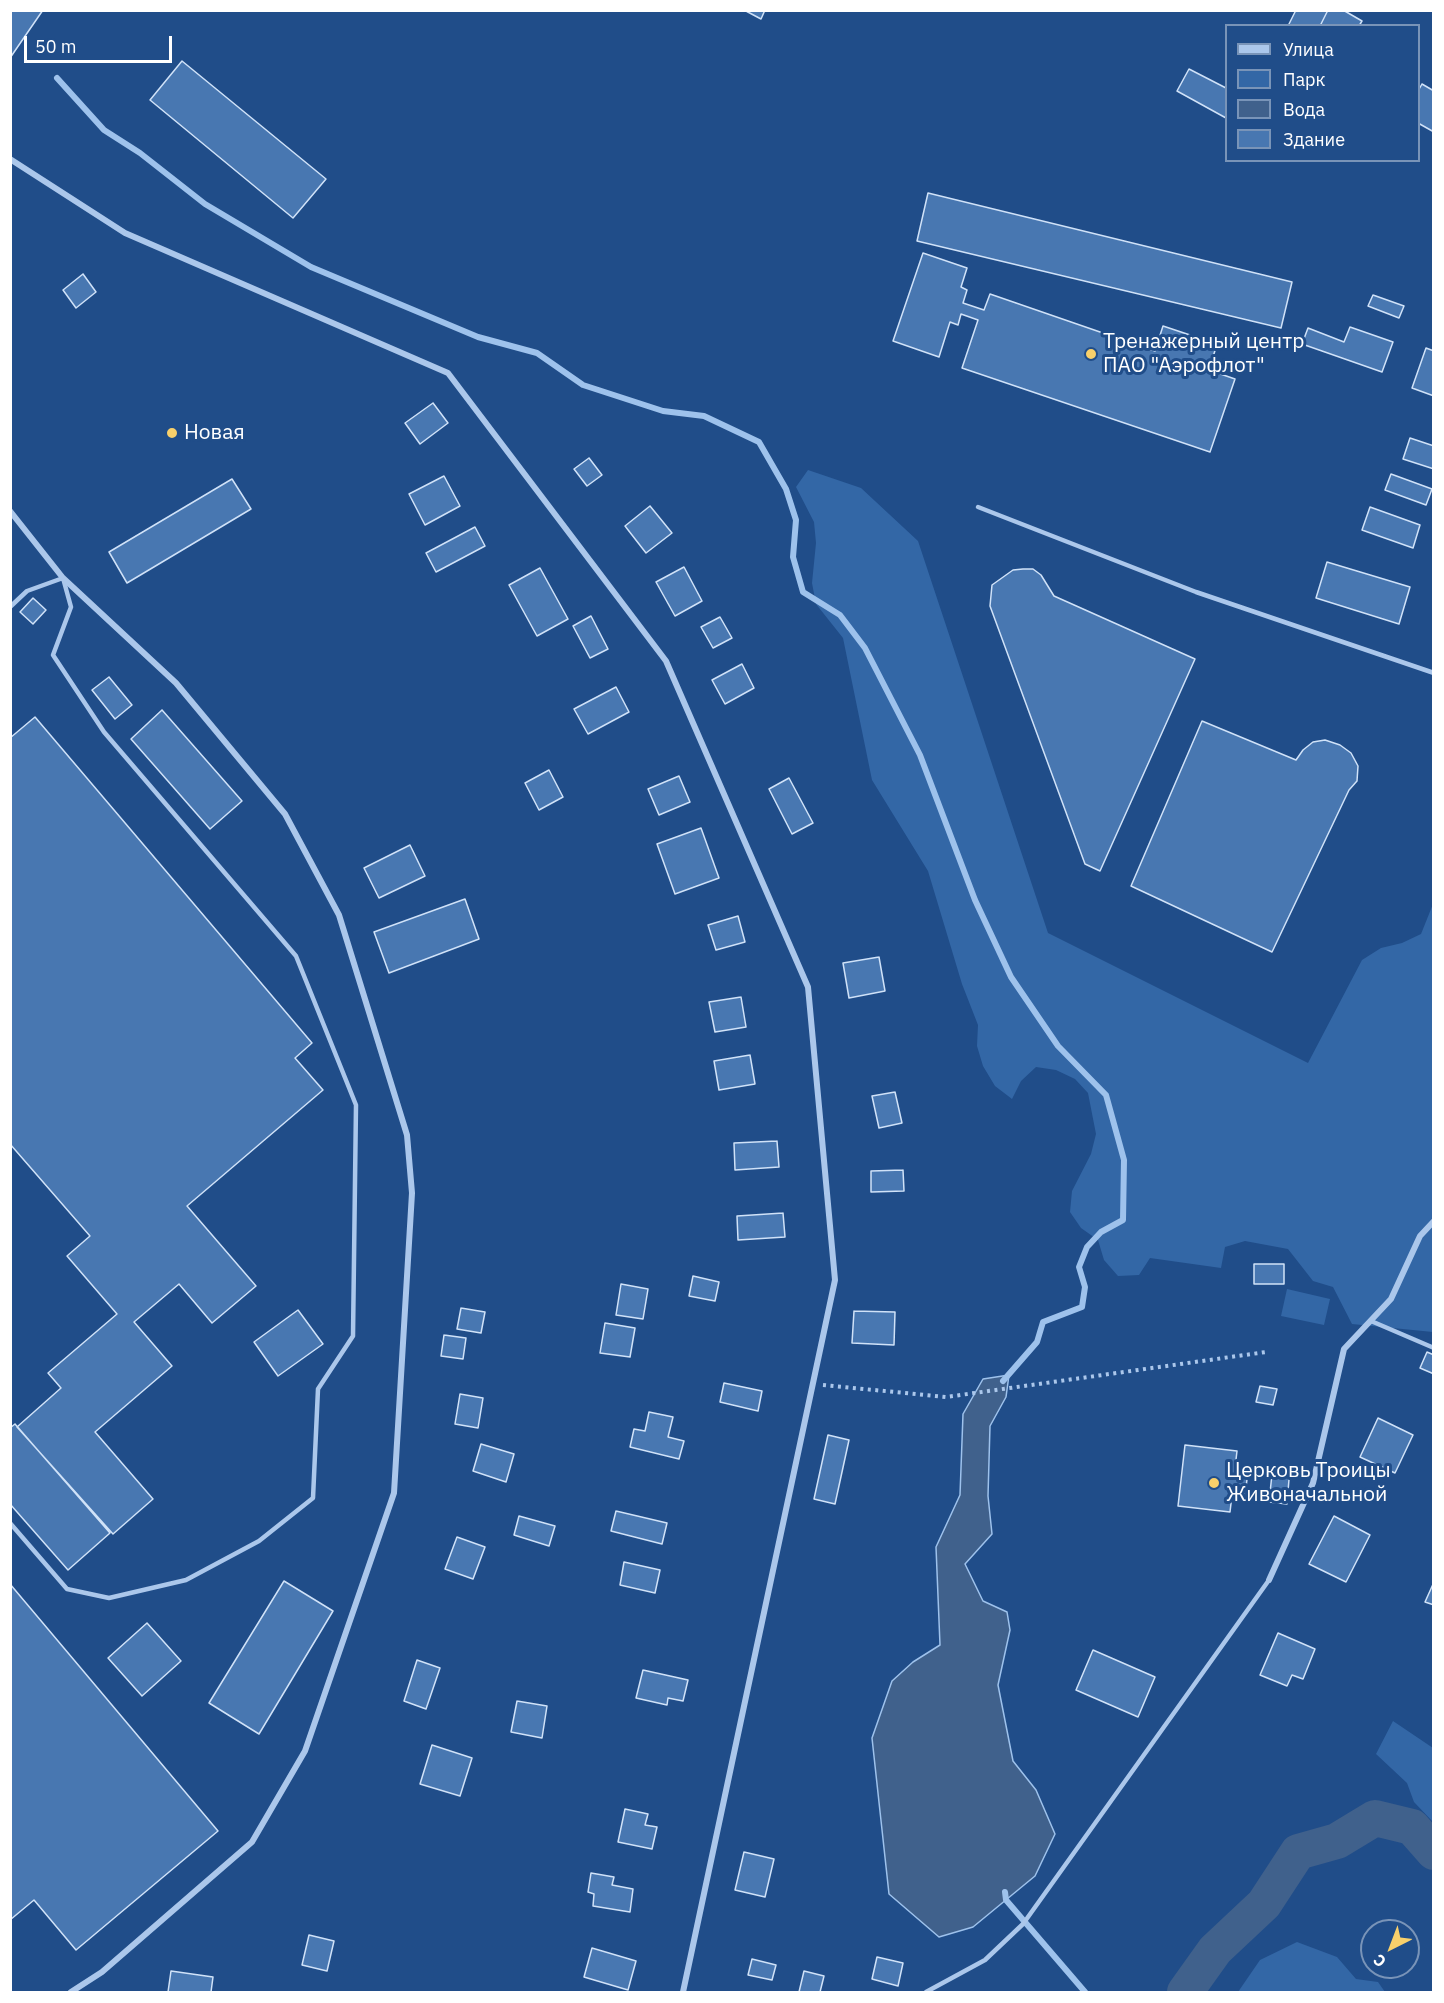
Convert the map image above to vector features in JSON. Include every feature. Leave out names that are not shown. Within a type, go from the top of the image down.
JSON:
[{"type":"street","points":[[10,159],[125,233],[447,373],[666,661],[808,987],[835,1280],[683,1992]]},
{"type":"street","points":[[10,511],[63,578],[176,683],[285,814],[339,915],[407,1135],[412,1193],[394,1493],[305,1751],[252,1842],[102,1972],[71,1992]]},
{"type":"street","points":[[1269,1580],[1313,1483],[1344,1349],[1391,1299],[1420,1236],[1434,1221]]},
{"type":"lane","points":[[978,507],[1196,592],[1434,673]]},
{"type":"lane","points":[[10,607],[27,591],[63,578],[71,606],[53,656],[105,732],[296,956],[356,1105],[352,1336],[318,1389],[313,1498],[259,1541],[186,1580],[109,1598],[68,1589],[10,1523]]},
{"type":"lane","points":[[1371,1321],[1434,1348]]},
{"type":"lane","points":[[926,1992],[985,1960],[1023,1924],[1269,1580]]},
{"type":"path","points":[[813,1384],[946,1397],[1266,1352]]},
{"type":"green space","points":[[808,470],[861,488],[918,541],[1048,933],[1308,1063],[1362,960],[1381,948],[1402,943],[1421,934],[1433,904],[1433,1332],[1352,1324],[1333,1287],[1313,1281],[1288,1249],[1245,1241],[1225,1247],[1221,1268],[1150,1258],[1139,1275],[1118,1276],[1104,1260],[1098,1240],[1081,1228],[1070,1212],[1072,1191],[1091,1154],[1096,1134],[1088,1093],[1075,1079],[1056,1070],[1036,1067],[1021,1081],[1012,1099],[995,1086],[983,1066],[977,1046],[978,1025],[962,984],[928,871],[872,780],[843,638],[816,604],[812,583],[816,543],[814,522],[796,487]]},
{"type":"green space","points":[[1287,1289],[1330,1299],[1324,1325],[1281,1316]]},
{"type":"green space","points":[[1393,1721],[1433,1748],[1433,1822],[1414,1802],[1407,1783],[1376,1754]]},
{"type":"green space","points":[[1297,1942],[1337,1957],[1356,1979],[1378,1982],[1385,1992],[1238,1992],[1260,1960]]},
{"type":"water","points":[[1009,1375],[1006,1397],[990,1426],[988,1496],[992,1534],[965,1564],[983,1601],[1007,1612],[1010,1630],[998,1685],[1013,1761],[1036,1790],[1055,1834],[1035,1876],[973,1927],[939,1937],[889,1894],[872,1738],[892,1681],[913,1662],[940,1645],[936,1547],[960,1495],[963,1414],[983,1379]]},
{"type":"building","points":[[10,10],[43,10],[10,58]]},
{"type":"building","points":[[744,10],[765,10],[761,19]]},
{"type":"building","points":[[1296,10],[1328,10],[1321,24],[1289,24]]},
{"type":"building","points":[[1328,10],[1343,10],[1362,21],[1360,24],[1321,24]]},
{"type":"building","points":[[182,61],[326,179],[293,218],[150,100]]},
{"type":"building","points":[[1189,69],[1225,87],[1225,117],[1177,91]]},
{"type":"building","points":[[1422,84],[1434,91],[1434,132],[1420,124],[1420,88]]},
{"type":"building","points":[[928,193],[1292,282],[1281,328],[917,241]]},
{"type":"building","name":"Тренажерный центр ПАО \"Аэрофлот\"","points":[[923,253],[967,268],[961,287],[967,290],[963,303],[984,310],[990,294],[1155,351],[1163,326],[1217,344],[1209,370],[1235,379],[1210,452],[962,368],[978,320],[961,314],[958,325],[950,322],[939,357],[893,341]]},
{"type":"building","points":[[83,274],[96,292],[76,308],[63,290]]},
{"type":"building","points":[[1373,295],[1404,306],[1399,318],[1368,306]]},
{"type":"building","points":[[1350,327],[1393,342],[1382,372],[1302,344],[1308,328],[1344,342]]},
{"type":"building","points":[[1426,348],[1434,351],[1434,396],[1412,388]]},
{"type":"building","points":[[433,403],[448,423],[420,444],[405,423]]},
{"type":"building","points":[[1410,438],[1434,446],[1434,469],[1403,459]]},
{"type":"building","points":[[589,458],[602,475],[587,486],[574,469]]},
{"type":"building","points":[[1391,474],[1432,489],[1426,505],[1385,490]]},
{"type":"building","points":[[444,476],[460,506],[425,525],[409,494]]},
{"type":"building","points":[[232,479],[251,509],[127,583],[109,552]]},
{"type":"building","points":[[650,506],[672,533],[646,553],[625,526]]},
{"type":"building","points":[[1370,507],[1420,525],[1413,548],[1362,530]]},
{"type":"building","points":[[475,527],[485,546],[436,572],[426,553]]},
{"type":"building","points":[[1327,562],[1410,587],[1399,624],[1316,598]]},
{"type":"building","points":[[684,567],[702,601],[675,616],[656,582]]},
{"type":"building","points":[[540,568],[568,619],[537,636],[509,585]]},
{"type":"building","points":[[1033,569],[1041,575],[1054,596],[1195,659],[1100,871],[1085,864],[990,606],[992,585],[1013,570]]},
{"type":"building","points":[[33,598],[46,610],[33,624],[20,612]]},
{"type":"building","points":[[591,616],[608,649],[590,658],[573,626]]},
{"type":"building","points":[[720,617],[732,638],[713,648],[701,627]]},
{"type":"building","points":[[742,664],[754,688],[725,704],[712,680]]},
{"type":"building","points":[[109,677],[132,705],[115,719],[92,690]]},
{"type":"building","points":[[616,687],[629,712],[588,734],[574,709]]},
{"type":"building","points":[[162,710],[242,801],[210,829],[131,739]]},
{"type":"building","points":[[35,717],[312,1043],[295,1058],[323,1090],[187,1206],[256,1286],[212,1323],[179,1284],[134,1322],[172,1366],[95,1432],[153,1499],[113,1534],[17,1427],[61,1388],[48,1373],[117,1314],[67,1256],[90,1236],[10,1144],[10,738]]},
{"type":"building","points":[[1202,721],[1296,760],[1313,742],[1325,740],[1340,745],[1351,753],[1358,766],[1357,781],[1349,790],[1272,952],[1131,886]]},
{"type":"building","points":[[549,770],[563,797],[539,810],[525,783]]},
{"type":"building","points":[[679,776],[690,802],[659,815],[648,789]]},
{"type":"building","points":[[789,778],[813,823],[792,834],[769,789]]},
{"type":"building","points":[[701,828],[719,878],[675,894],[657,844]]},
{"type":"building","points":[[410,845],[425,876],[379,898],[364,868]]},
{"type":"building","points":[[465,899],[479,939],[389,973],[374,932]]},
{"type":"building","points":[[738,916],[745,942],[716,950],[708,925]]},
{"type":"building","points":[[879,957],[885,991],[849,998],[843,963]]},
{"type":"building","points":[[741,997],[746,1027],[715,1032],[709,1002]]},
{"type":"building","points":[[750,1055],[755,1084],[719,1090],[714,1061]]},
{"type":"building","points":[[895,1092],[902,1123],[879,1128],[872,1096]]},
{"type":"building","points":[[777,1141],[779,1167],[735,1170],[734,1143]]},
{"type":"building","points":[[903,1170],[904,1191],[871,1192],[871,1171]]},
{"type":"building","points":[[783,1213],[785,1237],[738,1240],[737,1216]]},
{"type":"building","points":[[1254,1264],[1284,1264],[1284,1284],[1254,1284]]},
{"type":"building","points":[[693,1276],[719,1282],[715,1301],[689,1296]]},
{"type":"building","points":[[621,1284],[648,1289],[643,1319],[616,1315]]},
{"type":"building","points":[[461,1308],[485,1312],[481,1333],[457,1329]]},
{"type":"building","points":[[298,1310],[323,1344],[278,1376],[254,1342]]},
{"type":"building","points":[[854,1311],[895,1312],[894,1345],[852,1343]]},
{"type":"building","points":[[605,1323],[635,1328],[630,1357],[600,1353]]},
{"type":"building","points":[[444,1335],[466,1338],[463,1359],[441,1356]]},
{"type":"building","points":[[1427,1352],[1434,1355],[1434,1374],[1420,1368]]},
{"type":"building","points":[[724,1383],[762,1391],[758,1411],[720,1402]]},
{"type":"building","points":[[1260,1386],[1277,1389],[1273,1405],[1256,1402]]},
{"type":"building","points":[[460,1394],[483,1398],[478,1428],[455,1424]]},
{"type":"building","points":[[649,1412],[673,1417],[668,1437],[684,1441],[679,1459],[630,1447],[634,1429],[645,1431]]},
{"type":"building","points":[[1378,1418],[1413,1435],[1395,1473],[1360,1457]]},
{"type":"building","points":[[15,1424],[110,1533],[68,1570],[10,1504],[10,1428]]},
{"type":"building","points":[[828,1435],[849,1440],[835,1504],[814,1499]]},
{"type":"building","points":[[481,1444],[514,1454],[506,1482],[473,1471]]},
{"type":"building","name":"Церковь Троицы Живоначальной","points":[[1185,1445],[1237,1451],[1235,1468],[1248,1470],[1245,1497],[1232,1495],[1230,1512],[1178,1506]]},
{"type":"building","points":[[1273,1465],[1290,1467],[1287,1504],[1269,1502]]},
{"type":"building","points":[[616,1511],[667,1523],[662,1544],[611,1531]]},
{"type":"building","points":[[519,1516],[555,1526],[549,1546],[514,1535]]},
{"type":"building","points":[[1334,1516],[1370,1535],[1346,1582],[1309,1564]]},
{"type":"building","points":[[457,1537],[485,1547],[473,1579],[445,1569]]},
{"type":"building","points":[[624,1562],[660,1570],[655,1593],[620,1585]]},
{"type":"building","points":[[284,1581],[333,1611],[259,1734],[209,1703]]},
{"type":"building","points":[[1434,1582],[1434,1605],[1425,1602]]},
{"type":"building","points":[[10,1584],[218,1831],[76,1950],[34,1900],[10,1920]]},
{"type":"building","points":[[147,1623],[181,1661],[142,1696],[108,1658]]},
{"type":"building","points":[[1278,1633],[1315,1649],[1303,1679],[1292,1675],[1287,1686],[1260,1675]]},
{"type":"building","points":[[1093,1650],[1155,1677],[1138,1717],[1076,1690]]},
{"type":"building","points":[[417,1660],[440,1668],[426,1709],[404,1701]]},
{"type":"building","points":[[643,1670],[688,1680],[683,1701],[668,1698],[667,1705],[636,1698]]},
{"type":"building","points":[[517,1701],[547,1706],[542,1738],[511,1732]]},
{"type":"building","points":[[432,1745],[472,1758],[460,1796],[420,1784]]},
{"type":"building","points":[[625,1809],[648,1814],[645,1825],[657,1827],[652,1849],[618,1842]]},
{"type":"building","points":[[744,1852],[774,1859],[765,1897],[735,1890]]},
{"type":"building","points":[[591,1873],[614,1877],[612,1885],[633,1889],[630,1912],[593,1906],[594,1894],[588,1892]]},
{"type":"building","points":[[309,1935],[334,1941],[327,1971],[302,1965]]},
{"type":"building","points":[[592,1948],[636,1961],[628,1990],[584,1977]]},
{"type":"building","points":[[877,1957],[903,1963],[898,1986],[872,1979]]},
{"type":"building","points":[[752,1959],[776,1965],[772,1980],[748,1975]]},
{"type":"building","points":[[171,1971],[213,1977],[211,1992],[168,1992]]},
{"type":"building","points":[[804,1971],[824,1976],[820,1992],[799,1992]]},
{"type":"waterway","points":[[57,78],[104,130],[140,153],[205,204],[311,267],[478,337],[537,353],[583,385],[663,411],[704,416],[759,442],[786,489],[796,520],[793,557],[803,592],[840,615],[865,648],[920,755],[975,900],[1011,977],[1058,1046],[1106,1095],[1124,1160],[1123,1220],[1101,1232],[1087,1247],[1079,1267],[1085,1287],[1082,1307],[1043,1322],[1037,1342],[1003,1381]]},
{"type":"waterway","points":[[1185,1992],[1215,1950],[1264,1904],[1298,1852],[1337,1841],[1375,1818],[1412,1827],[1434,1852]]},
{"type":"waterway","points":[[1005,1892],[1006,1900],[1085,1992]]},
{"type":"place","name":"Тренажерный центр ПАО \"Аэрофлот\"","points":[[1091,354]]},
{"type":"place","name":"Новая","points":[[172,433]]},
{"type":"place","name":"Церковь Троицы Живоначальной","points":[[1214,1483]]}]
